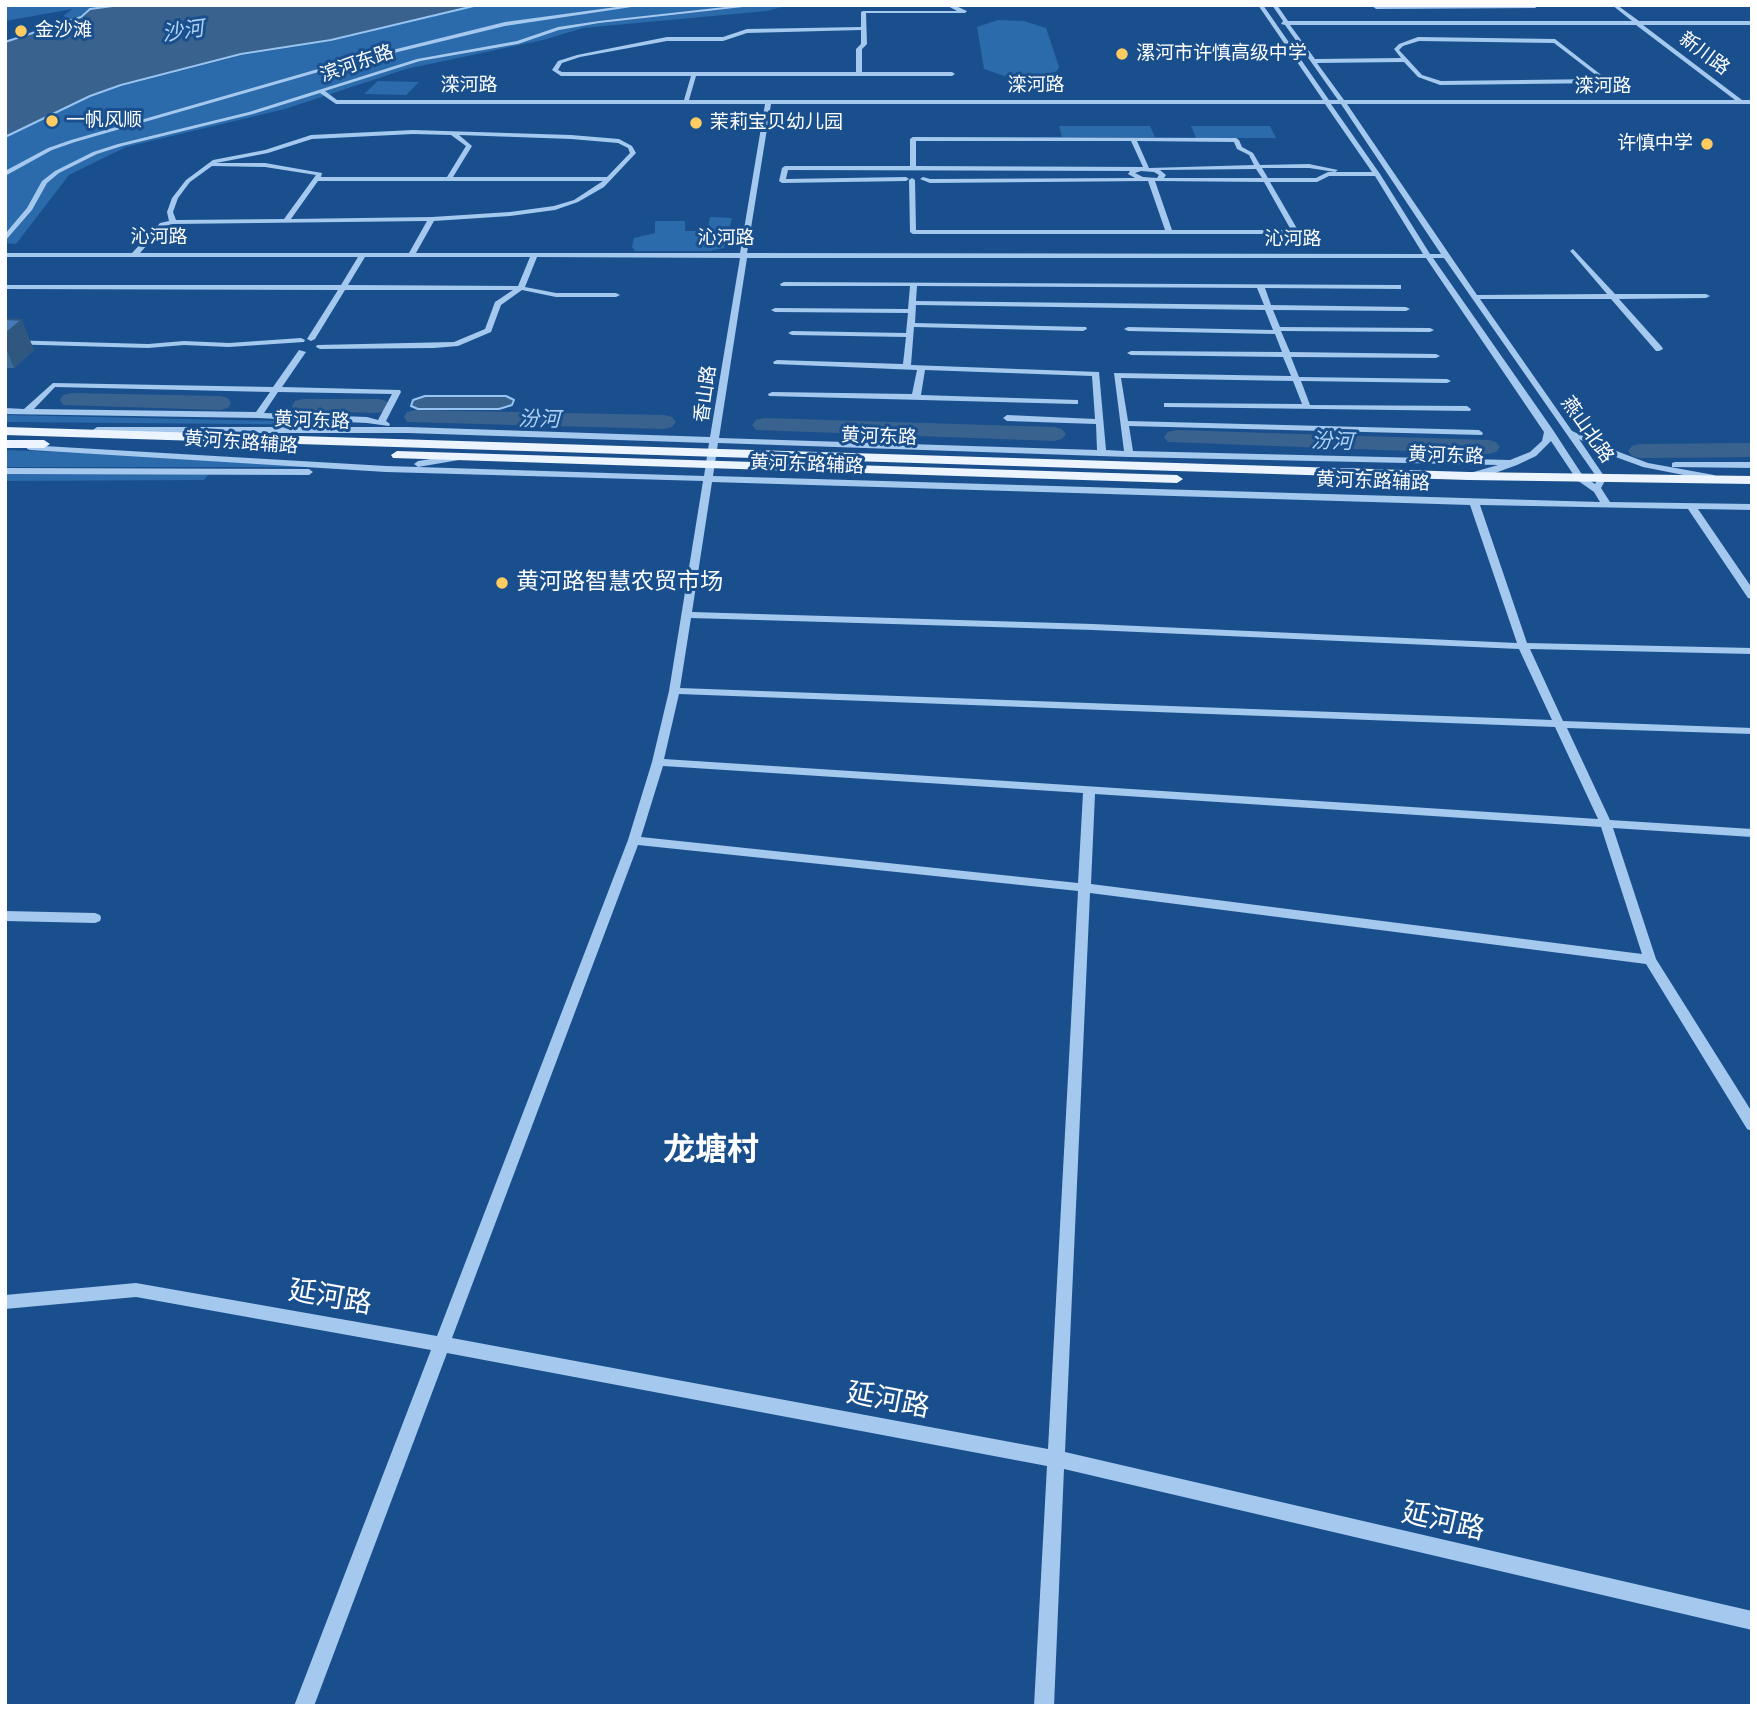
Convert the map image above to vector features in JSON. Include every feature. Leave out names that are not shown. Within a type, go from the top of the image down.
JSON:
[{"type":"main road","name":"黄河东路","points":[[5,431],[464,451],[709,473],[1600,484],[1752,491]]},
{"type":"main road","name":"黄河东路","points":[[5,444],[464,451],[714,446],[1469,476],[1580,478],[1600,484],[1752,480]]},
{"type":"street","points":[[5,174],[50,149],[73,141],[334,66],[505,24],[643,5]]},
{"type":"street","name":"滨河东路","points":[[5,239],[30,209],[44,182],[73,163],[95,153],[154,135],[283,104],[419,60],[518,42],[577,25],[759,5]]},
{"type":"street","points":[[948,6],[1070,5]]},
{"type":"street","name":"燕山北路","points":[[1260,5],[1580,478]]},
{"type":"street","name":"燕山北路","points":[[1274,5],[1569,431],[1600,484]]},
{"type":"street","points":[[1373,5],[1376,8],[1534,8],[1531,5]]},
{"type":"street","name":"新川路","points":[[1614,5],[1741,102]]},
{"type":"street","points":[[859,74],[859,49],[864,44],[863,12],[965,12],[948,6]]},
{"type":"street","points":[[1272,23],[1752,23]]},
{"type":"street","points":[[864,28],[747,31],[723,38],[667,39],[579,56],[560,62],[555,69],[561,74],[952,74]]},
{"type":"street","points":[[1418,39],[1555,41],[1605,81],[1583,83],[1440,83],[1420,76],[1396,51],[1401,45],[1418,39]]},
{"type":"street","points":[[1312,61],[1405,60]]},
{"type":"street","points":[[686,102],[694,74]]},
{"type":"street","points":[[1583,83],[1590,90]]},
{"type":"street","points":[[322,92],[336,102]]},
{"type":"street","points":[[1598,96],[1605,102]]},
{"type":"street","name":"滦河路","points":[[322,102],[1752,102]]},
{"type":"street","name":"香山路","points":[[304,1706],[634,840],[658,762],[674,691],[768,102]]},
{"type":"street","points":[[283,104],[309,103]]},
{"type":"street","points":[[449,179],[469,146],[452,133]]},
{"type":"street","points":[[135,254],[162,224],[173,222],[432,219],[555,208],[576,201],[609,179],[633,153],[630,147],[619,141],[452,133],[311,137],[266,152],[215,161],[208,165],[188,181],[174,198],[170,212],[173,222]]},
{"type":"street","points":[[909,179],[913,232],[1296,232],[1251,154],[1240,148],[1236,140],[913,139],[913,169]]},
{"type":"street","points":[[1133,139],[1145,169]]},
{"type":"street","points":[[208,165],[265,165],[320,174],[285,222]]},
{"type":"street","points":[[1258,166],[1375,172],[1328,174],[1317,180],[782,181],[785,168],[1145,169],[1258,166]]},
{"type":"street","points":[[909,179],[898,173],[913,169],[928,173],[923,179]]},
{"type":"street","points":[[1142,179],[1131,175],[1132,171],[1145,169],[1163,173],[1155,179]]},
{"type":"street","points":[[316,180],[609,179]]},
{"type":"street","points":[[1155,179],[1169,232]]},
{"type":"street","points":[[411,255],[432,219]]},
{"type":"street","points":[[1573,251],[1659,349]]},
{"type":"street","points":[[311,339],[363,254]]},
{"type":"street","name":"沁河路","points":[[5,255],[1446,256]]},
{"type":"street","points":[[301,340],[290,348],[302,352],[320,347],[455,344],[488,330],[498,304],[521,288],[535,255]]},
{"type":"street","points":[[784,284],[1398,288]]},
{"type":"street","points":[[907,367],[914,284]]},
{"type":"street","points":[[1260,286],[1307,407]]},
{"type":"street","points":[[5,287],[521,288],[556,295],[617,295]]},
{"type":"street","points":[[1475,297],[1706,296]]},
{"type":"street","points":[[775,310],[913,307],[1406,309]]},
{"type":"street","points":[[911,325],[1083,329]]},
{"type":"street","points":[[1128,329],[1430,330]]},
{"type":"street","points":[[792,334],[910,335]]},
{"type":"street","points":[[5,342],[148,346],[184,342],[229,345],[311,339],[321,342],[320,347]]},
{"type":"street","points":[[258,415],[302,352]]},
{"type":"street","points":[[1131,353],[1436,356]]},
{"type":"street","points":[[777,362],[1096,373],[1102,453]]},
{"type":"street","points":[[916,397],[920,367]]},
{"type":"street","points":[[1129,454],[1117,375],[1447,381]]},
{"type":"street","points":[[27,411],[53,384],[397,392],[381,423]]},
{"type":"street","points":[[772,394],[1075,402]]},
{"type":"street","points":[[1167,405],[1467,409]]},
{"type":"street","points":[[5,411],[258,415],[381,423],[464,451]]},
{"type":"street","points":[[1007,418],[1099,422]]},
{"type":"street","points":[[1125,423],[1479,433]]},
{"type":"street","name":"黄河东路辅路","points":[[5,431],[408,430],[714,446],[1514,463]]},
{"type":"street","points":[[1469,476],[1514,463],[1533,454],[1546,442],[1549,430]]},
{"type":"street","points":[[1569,431],[1646,465],[1721,480]]},
{"type":"street","name":"黄河东路辅路","points":[[5,444],[386,469],[709,473],[1474,502],[1752,507]]},
{"type":"street","points":[[5,471],[344,472],[386,469],[464,451]]},
{"type":"street","points":[[1646,465],[1752,465]]},
{"type":"street","points":[[1600,484],[1607,505]]},
{"type":"street","points":[[1474,502],[1523,646],[1605,822],[1650,960],[1752,1125]]},
{"type":"street","points":[[1691,506],[1752,596]]},
{"type":"street","points":[[686,615],[1093,627],[1523,646],[1752,651]]},
{"type":"street","points":[[674,691],[1752,730]]},
{"type":"street","points":[[658,762],[1752,833]]},
{"type":"street","points":[[1044,1706],[1089,791]]},
{"type":"street","points":[[634,840],[1086,888],[1650,960]]},
{"type":"street","points":[[5,916],[95,918]]},
{"type":"street","name":"延河路","points":[[5,1302],[135,1290],[442,1344],[1056,1459],[1752,1621]]},
{"type":"shaded area","points":[[5,5],[116,5],[88,9],[79,17],[67,21],[64,15],[73,9],[5,21]]},
{"type":"shaded area","points":[[479,5],[790,5],[767,11],[583,28],[543,40],[406,69],[285,109],[126,147],[69,175],[16,244],[5,243],[5,137],[91,96],[122,86],[243,55],[332,41]]},
{"type":"shaded area","points":[[998,20],[1024,21],[1046,28],[1059,67],[1057,71],[1040,77],[1025,78],[1007,77],[984,69],[977,27]]},
{"type":"shaded area","points":[[378,81],[419,82],[406,95],[364,94]]},
{"type":"shaded area","points":[[1059,126],[1150,126],[1155,137],[1062,137]]},
{"type":"shaded area","points":[[1191,126],[1270,126],[1276,138],[1196,138]]},
{"type":"shaded area","points":[[710,217],[732,218],[724,248],[710,251],[635,251],[632,247],[634,238],[655,233],[655,221],[685,221],[685,231],[707,231]]},
{"type":"shaded area","points":[[5,415],[277,421],[361,425],[5,422]]},
{"type":"shaded area","points":[[5,450],[113,454],[336,467],[5,467]]},
{"type":"shaded area","points":[[5,472],[210,473],[204,480],[5,481]]},
{"type":"water","name":"沙河","points":[[120,5],[478,5],[331,40],[241,54],[121,85],[90,96],[5,137],[5,42],[81,17],[90,9]]},
{"type":"water","points":[[425,396],[506,396],[514,400],[512,405],[499,409],[418,409],[411,406],[413,400]]},
{"type":"building","points":[[5,319],[22,320],[5,334]]},
{"type":"waterway","name":"汾河","points":[[71,400],[220,403]]},
{"type":"waterway","name":"汾河","points":[[303,406],[378,406]]},
{"type":"waterway","name":"汾河","points":[[415,417],[664,422]]},
{"type":"waterway","name":"汾河","points":[[764,425],[1054,434]]},
{"type":"waterway","name":"汾河","points":[[1176,437],[1488,447]]},
{"type":"waterway","name":"汾河","points":[[1640,451],[1752,450]]},
{"type":"place","name":"金沙滩","points":[[21,31]]},
{"type":"place","name":"漯河市许慎高级中学","points":[[1122,54]]},
{"type":"place","name":"一帆风顺","points":[[52,121]]},
{"type":"place","name":"茉莉宝贝幼儿园","points":[[696,123]]},
{"type":"place","name":"许慎中学","points":[[1707,144]]},
{"type":"place","name":"黄河路智慧农贸市场","points":[[502,583]]},
{"type":"district","name":"龙塘村","points":[[711,1151]]}]
